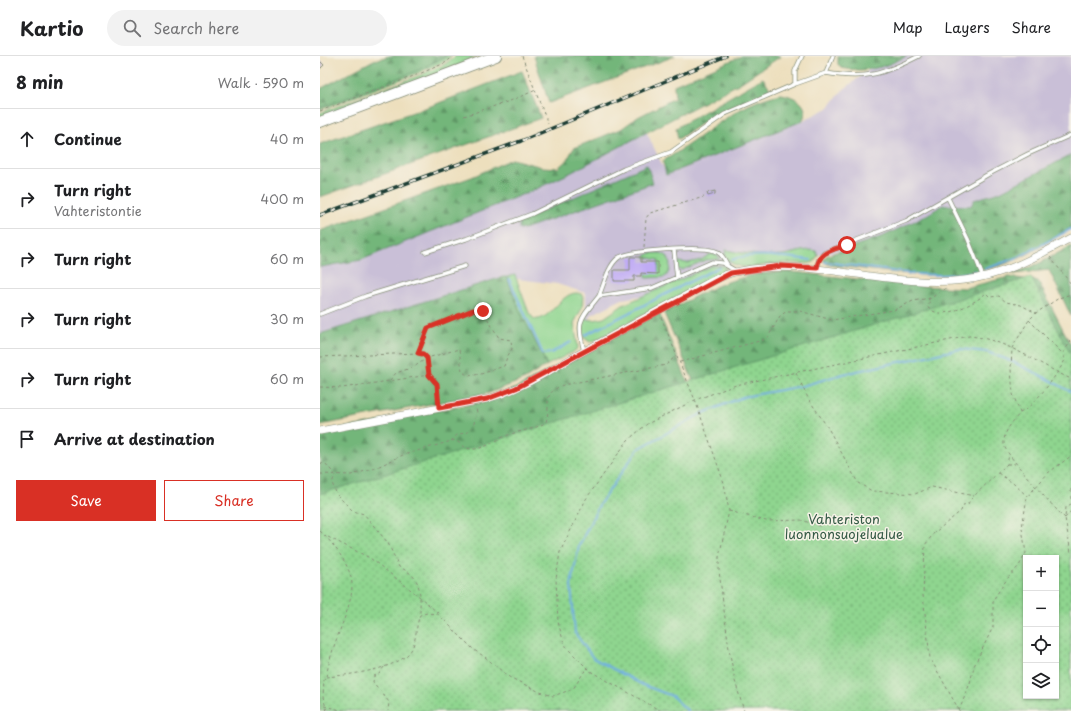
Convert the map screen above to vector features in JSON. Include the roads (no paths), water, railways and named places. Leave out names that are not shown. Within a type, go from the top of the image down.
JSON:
[{"type":"street","points":[[320,122],[496,56]]},
{"type":"street","points":[[320,431],[495,396],[510,390],[584,351],[715,280],[737,271],[781,266],[817,268],[916,280],[956,281],[983,277],[1011,268],[1046,252],[1071,238]]},
{"type":"lane","points":[[795,84],[795,70],[802,56]]},
{"type":"lane","points":[[826,73],[833,56]]},
{"type":"lane","points":[[424,252],[466,239],[532,214],[624,170],[671,152],[725,114],[795,84],[826,73],[856,76],[871,75],[884,72],[919,56]]},
{"type":"lane","points":[[817,268],[819,259],[824,253],[906,221],[1028,154],[1071,135]]},
{"type":"lane","points":[[948,198],[968,239],[983,277]]},
{"type":"lane","points":[[584,351],[580,334],[580,323],[583,316],[599,296],[612,265],[617,258],[628,253],[697,249],[716,251],[728,265]]},
{"type":"lane","points":[[674,250],[677,278]]},
{"type":"lane","points":[[599,296],[640,291],[677,278],[708,263],[720,262],[737,271]]},
{"type":"lane","points":[[320,314],[366,296],[465,266]]},
{"type":"waterway","points":[[985,269],[1019,257],[1071,229]]},
{"type":"waterway","points":[[732,260],[749,256],[811,260]]},
{"type":"waterway","points":[[825,262],[921,274],[940,275],[976,271]]},
{"type":"waterway","points":[[585,335],[719,267]]},
{"type":"waterway","points":[[509,279],[543,354],[551,353],[571,342]]},
{"type":"waterway","points":[[688,711],[672,696],[643,685],[593,658],[575,633],[571,585],[579,546],[599,505],[638,449],[701,414],[743,397],[802,386],[843,374],[960,349],[987,352],[1011,361],[1071,392]]},
{"type":"railway","points":[[320,215],[521,141],[726,56]]},
{"type":"park label","name":"Vahteriston luonnonsuojelualue","points":[[844,526]]}]
